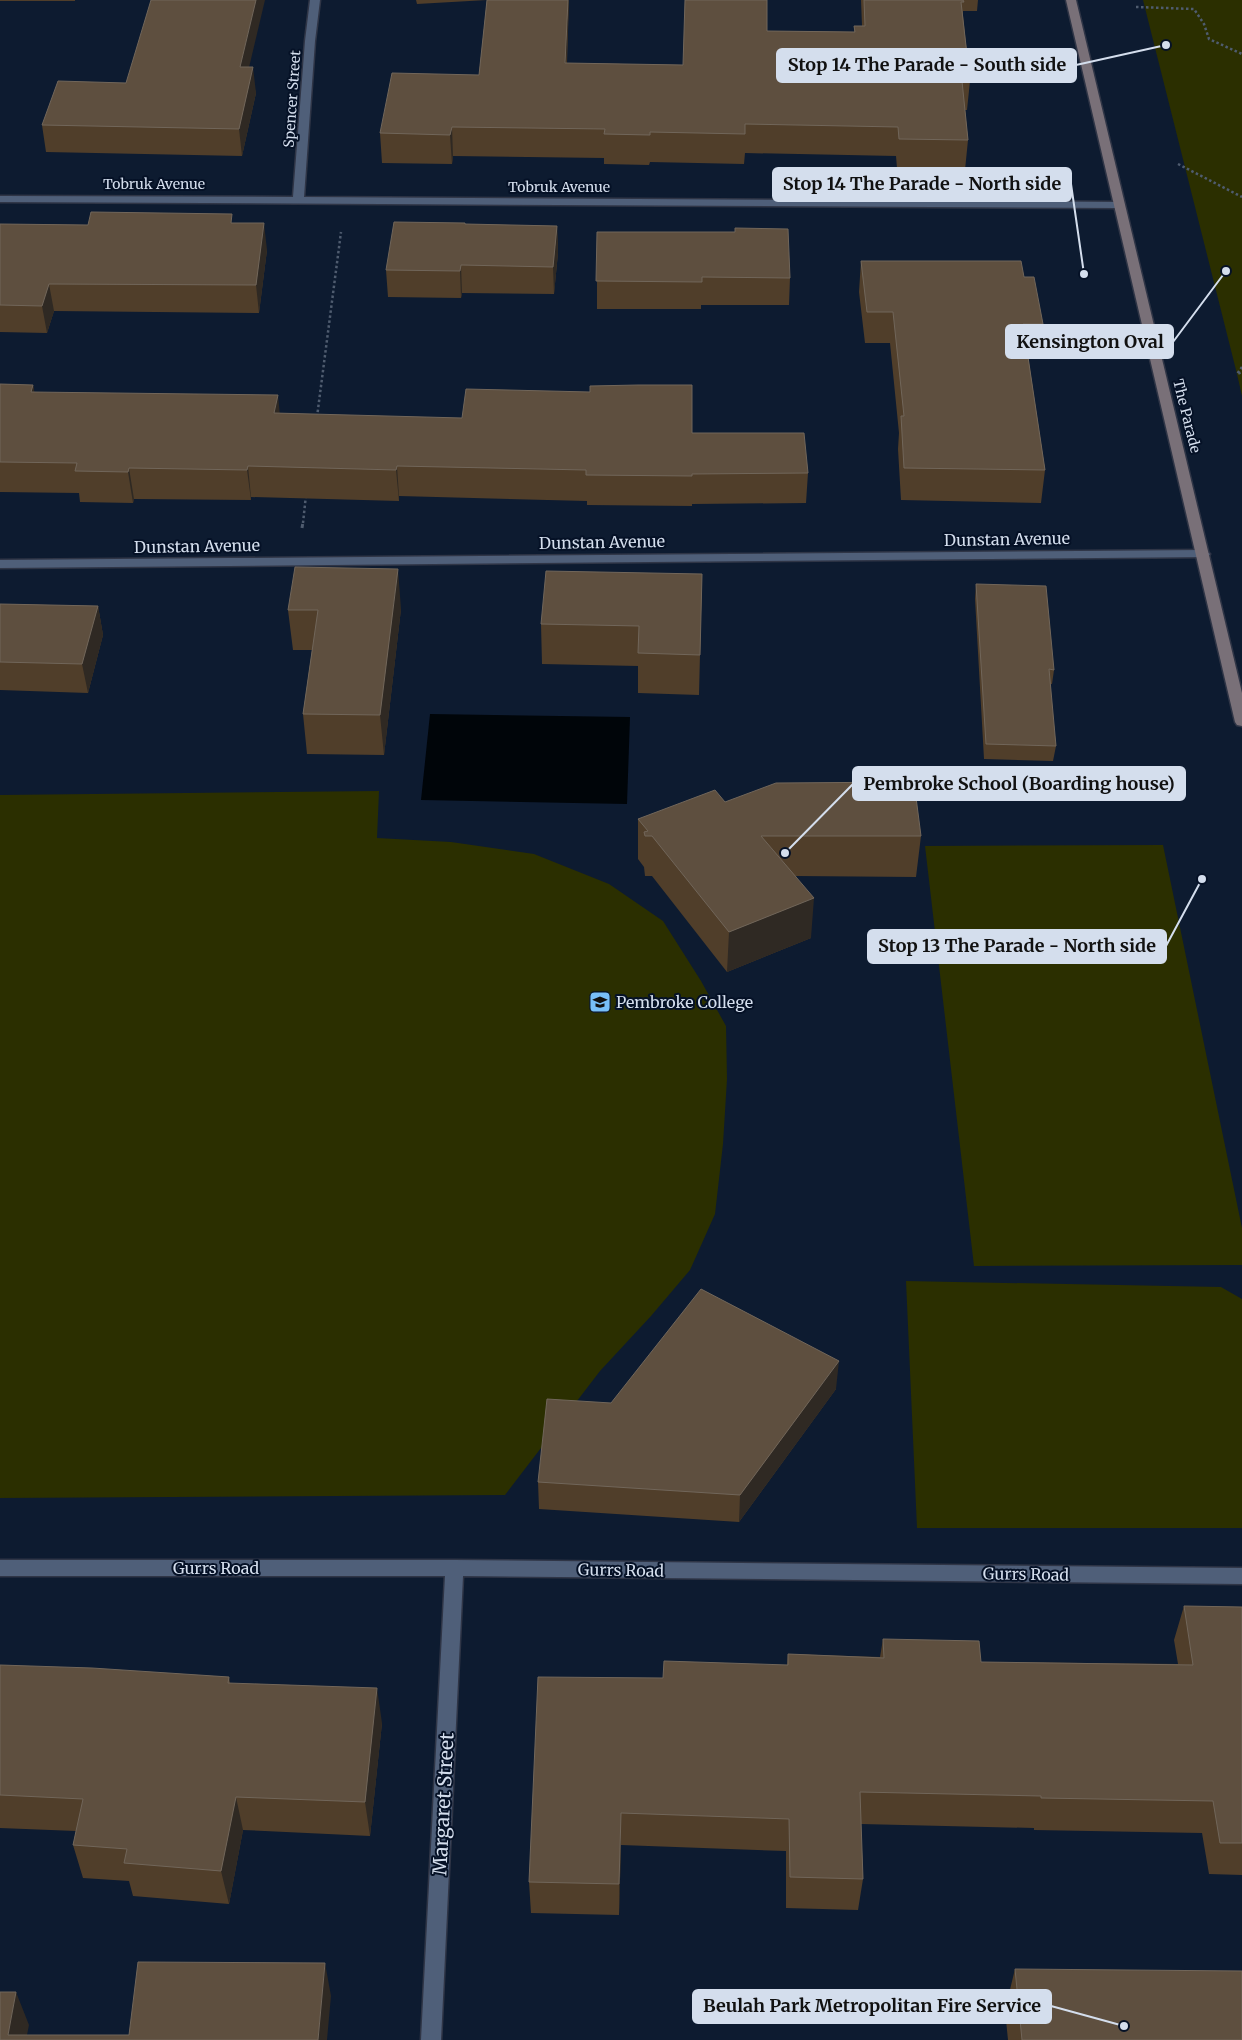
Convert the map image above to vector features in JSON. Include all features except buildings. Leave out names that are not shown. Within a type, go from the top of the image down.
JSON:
[{"type":"main road","name":"The Parade","points":[[1072,0],[1118,205],[1204,554],[1242,722]]},
{"type":"street","name":"Spencer Street","points":[[298,200],[310,41],[315,0]]},
{"type":"street","name":"Tobruk Avenue","points":[[0,199],[1118,205]]},
{"type":"street","name":"Dunstan Avenue","points":[[0,564],[1204,554]]},
{"type":"street","name":"Gurrs Road","points":[[0,1568],[454,1568],[1242,1576]]},
{"type":"street","name":"Margaret Street","points":[[431,2040],[454,1568]]},
{"type":"path","points":[[1136,7],[1194,8],[1204,24],[1209,39],[1242,54]]},
{"type":"path","points":[[1178,164],[1242,197]]},
{"type":"path","points":[[316,421],[346,200]]},
{"type":"path","points":[[1242,367],[1237,374],[1242,372]]},
{"type":"path","points":[[297,561],[307,489]]},
{"type":"green space","points":[[1143,0],[1242,0],[1242,396],[1237,374]]},
{"type":"green space","points":[[379,791],[377,838],[451,842],[534,854],[609,884],[663,921],[701,981],[726,1026],[727,1079],[723,1144],[715,1214],[690,1270],[600,1371],[505,1495],[0,1498],[0,795]]},
{"type":"green space","points":[[1163,845],[1242,1228],[1242,1265],[974,1266],[925,846]]},
{"type":"green space","points":[[906,1281],[1221,1287],[1242,1299],[1242,1528],[917,1528]]},
{"type":"shaded area","points":[[430,714],[630,717],[627,804],[421,800]]},
{"type":"place","name":"Stop 14 The Parade - South side","points":[[1166,45]]},
{"type":"place","name":"Kensington Oval","points":[[1226,271]]},
{"type":"place","name":"Stop 14 The Parade - North side","points":[[1084,274]]},
{"type":"place","name":"Pembroke School (Boarding house)","points":[[785,853]]},
{"type":"place","name":"Stop 13 The Parade - North side","points":[[1202,879]]},
{"type":"place","name":"Pembroke College","points":[[600,1002]]},
{"type":"place","name":"Beulah Park Metropolitan Fire Service","points":[[1124,2026]]}]
